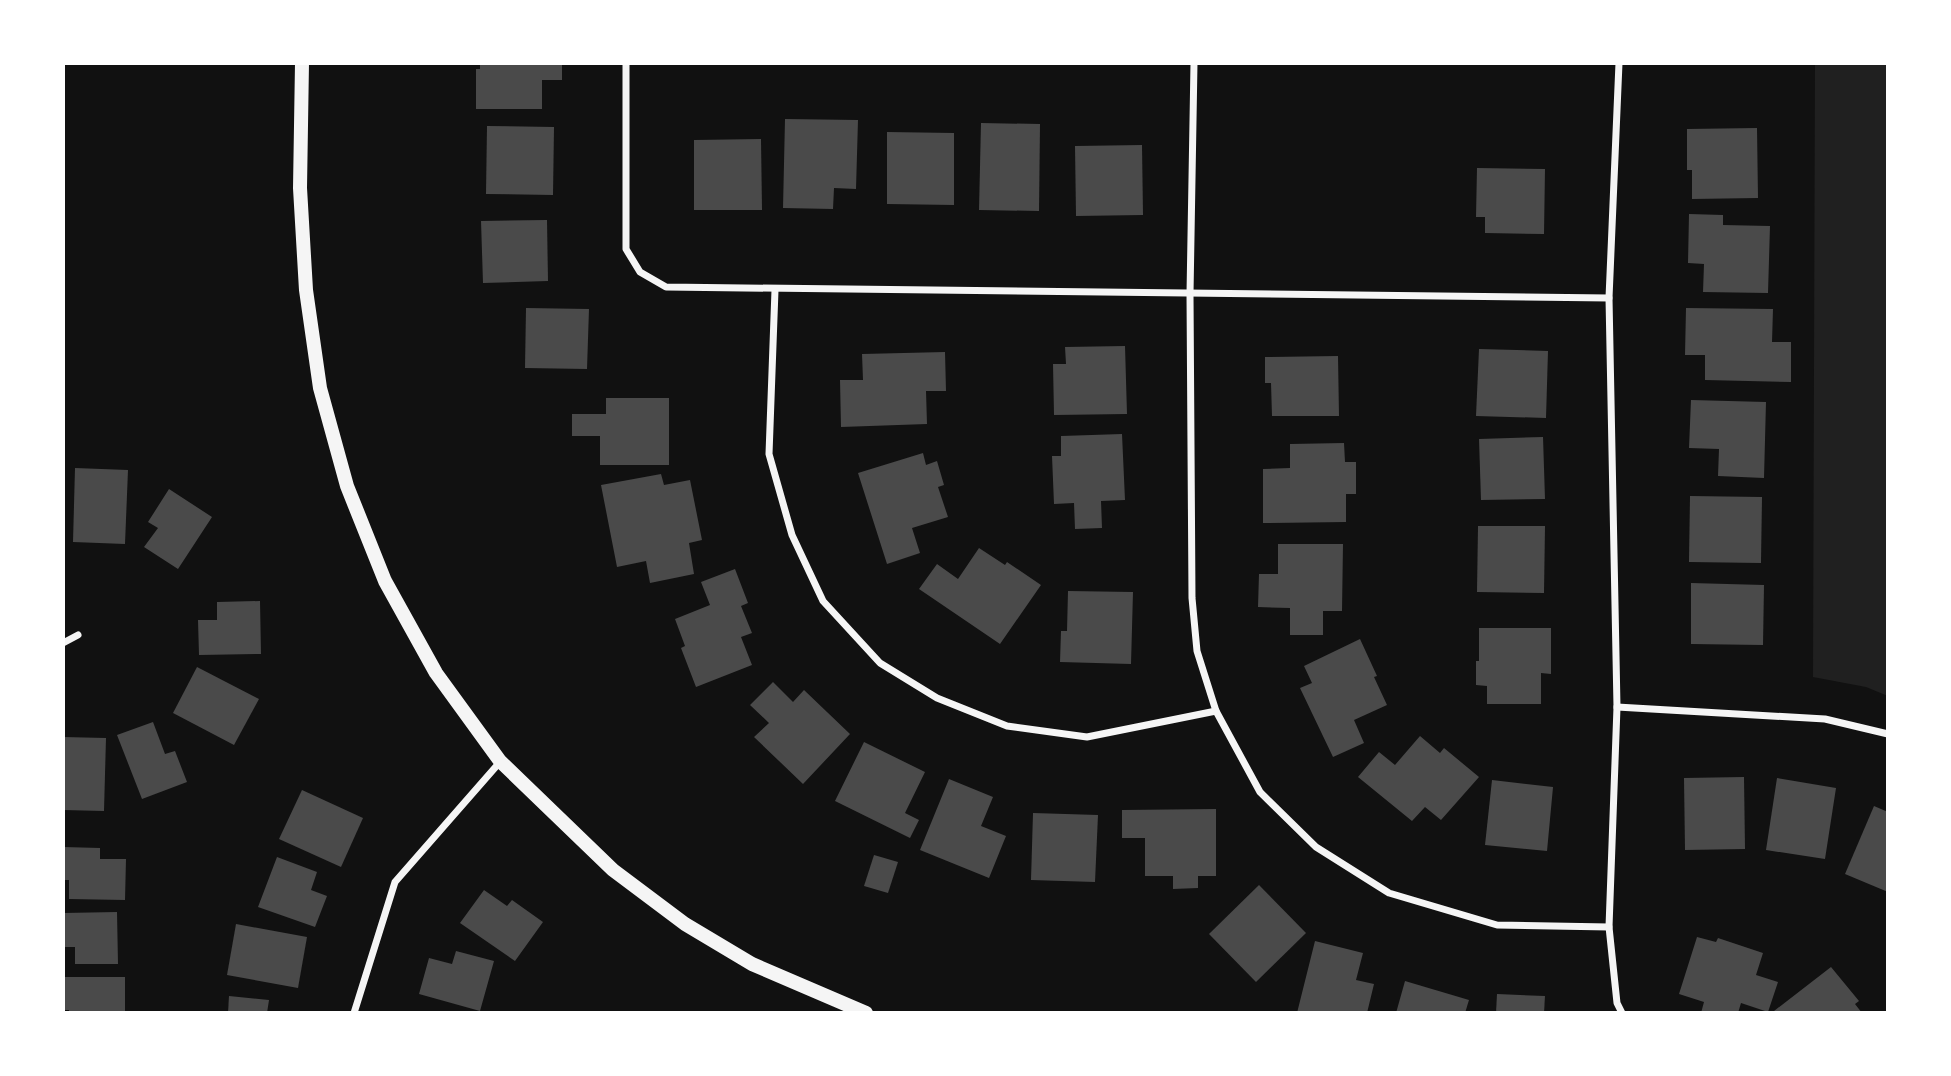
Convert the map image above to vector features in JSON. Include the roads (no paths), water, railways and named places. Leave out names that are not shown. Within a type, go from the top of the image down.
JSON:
[{"type":"main road","points":[[302,63],[300,188],[306,289],[320,388],[347,486],[384,581],[436,673],[500,761],[613,870],[685,924],[752,964],[866,1013]]},
{"type":"street","points":[[626,63],[626,248],[640,272],[666,287],[1609,298]]},
{"type":"street","points":[[1195,63],[1190,294],[1192,598],[1197,651],[1216,711],[1260,792],[1316,847],[1389,893],[1497,925],[1609,927]]},
{"type":"street","points":[[1619,63],[1609,298],[1617,707],[1609,927],[1617,1003],[1622,1013]]},
{"type":"street","points":[[775,289],[769,453],[792,535],[823,601],[880,663],[937,698],[1007,726],[1087,737],[1216,711]]},
{"type":"street","points":[[63,643],[78,635]]},
{"type":"street","points":[[1617,707],[1825,719],[1888,734]]},
{"type":"street","points":[[354,1013],[395,882],[500,761]]}]
